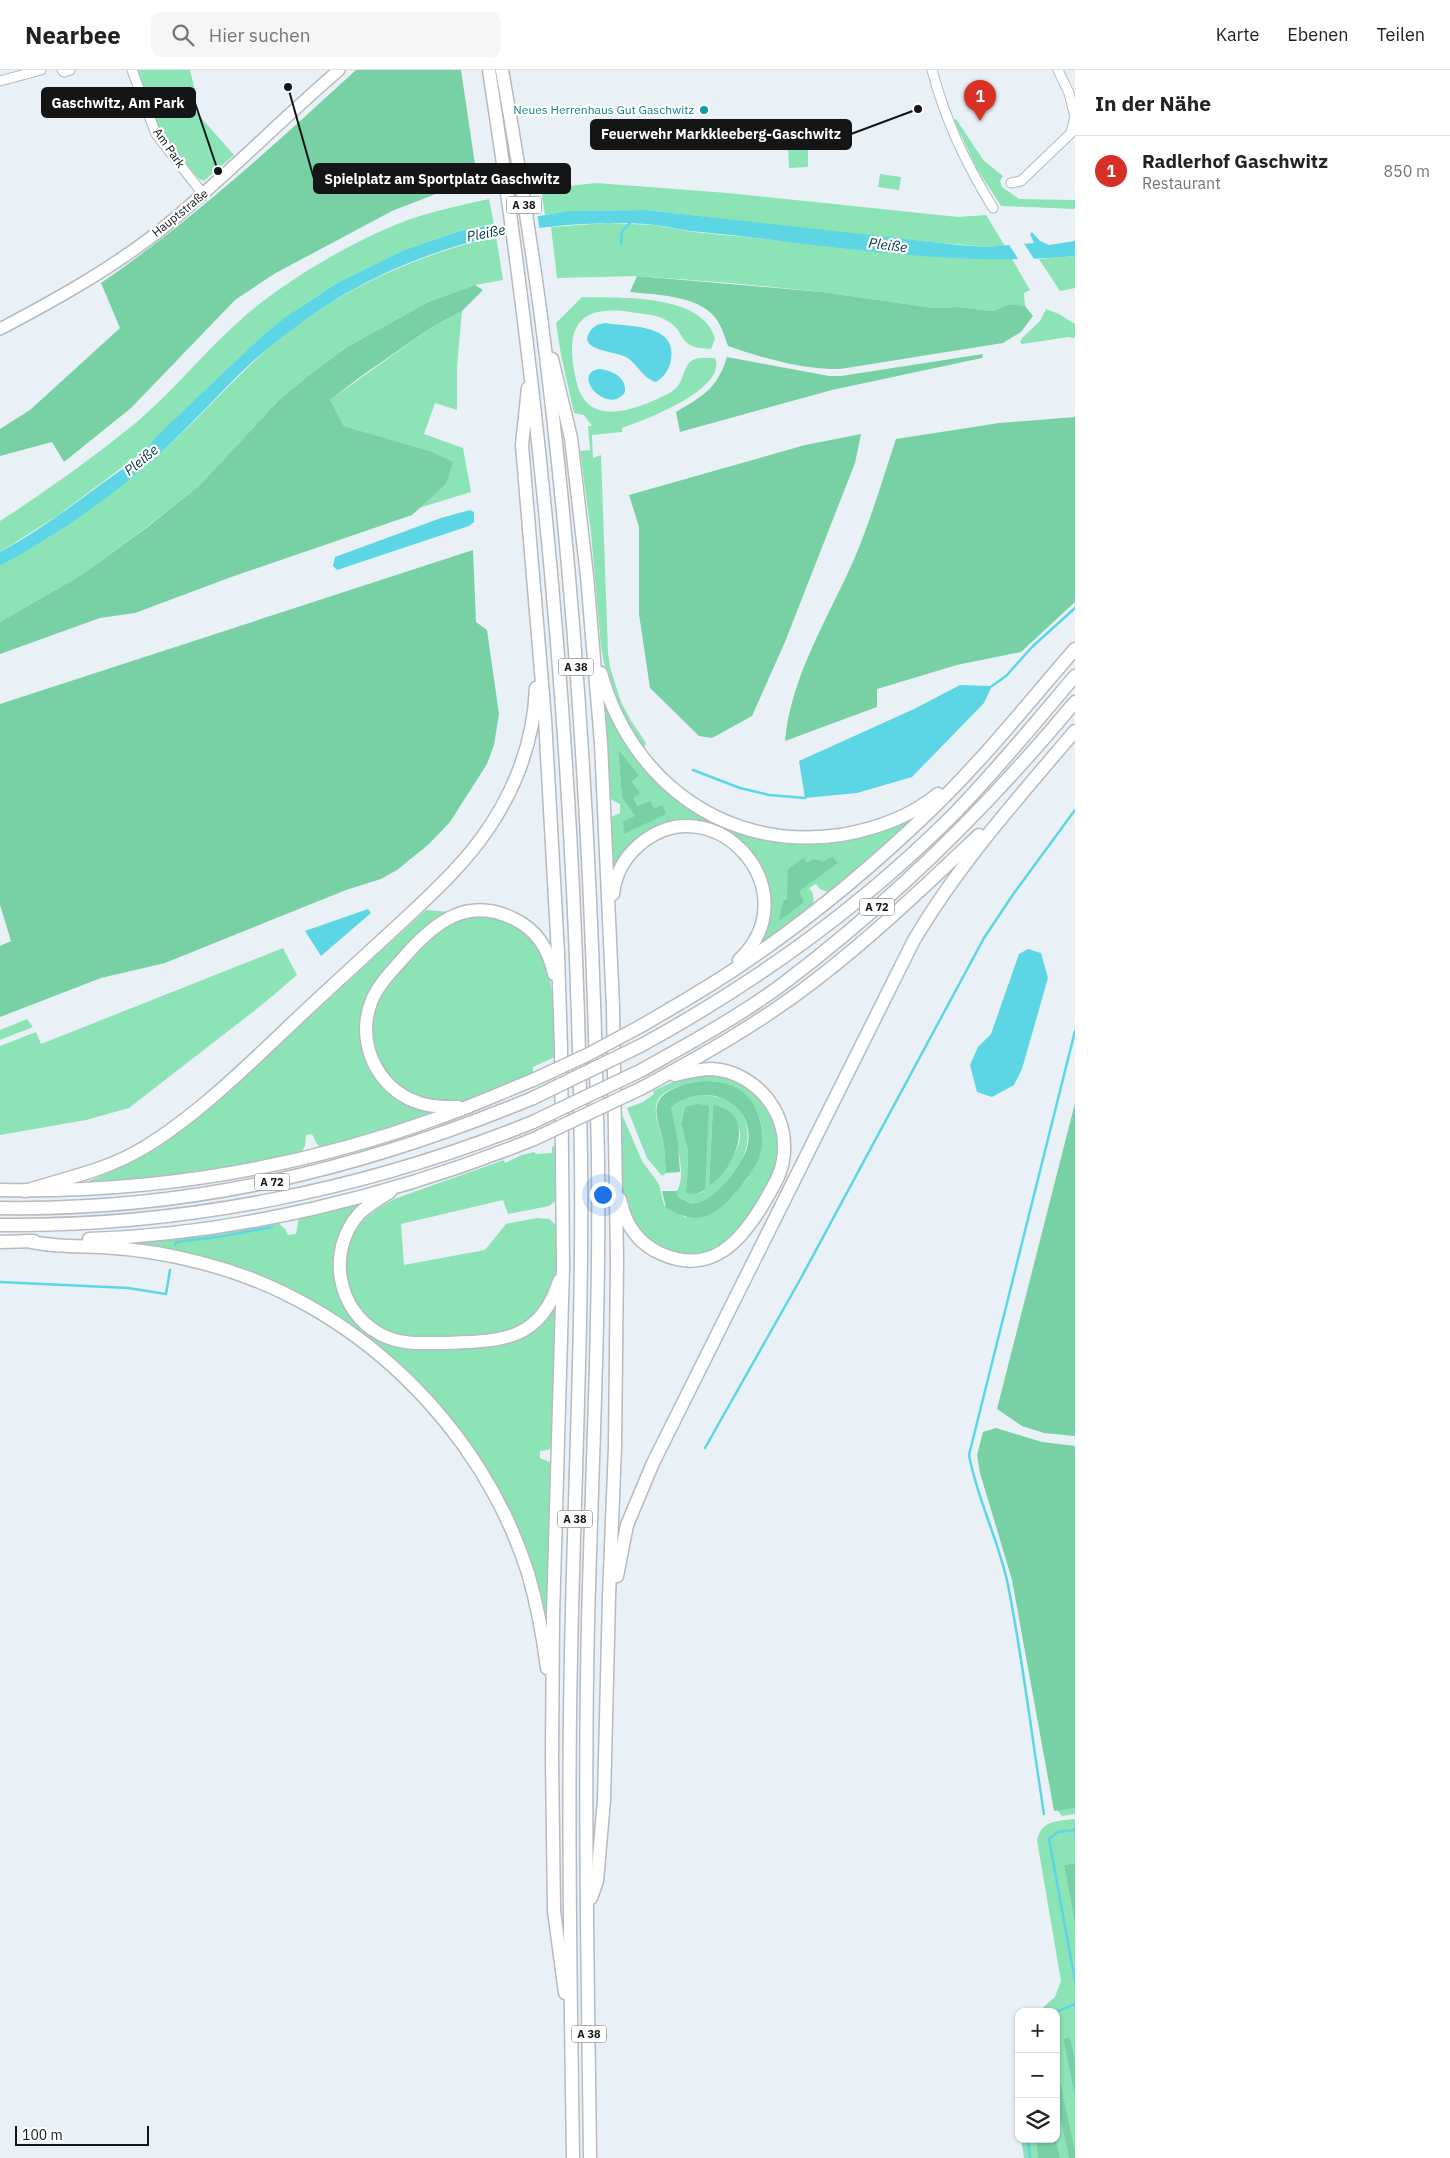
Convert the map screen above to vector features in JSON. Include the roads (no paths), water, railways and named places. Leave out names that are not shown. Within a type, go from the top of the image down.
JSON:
[{"type":"highway","name":"A 38","points":[[489,70],[531,370],[559,660],[567,781],[578,1026],[581,1276],[570,1713],[573,2158]]},
{"type":"highway","name":"A 38","points":[[502,70],[539,306],[558,470],[584,782],[594,1007],[598,1161],[597,1295],[588,1619],[587,1910],[590,2158]]},
{"type":"highway","points":[[542,328],[558,379],[571,438],[577,479],[601,743],[610,922],[616,1162],[617,1364],[602,1828],[597,1881],[587,1910]]},
{"type":"highway","points":[[531,370],[522,445],[539,626],[560,992],[563,1267],[553,1616],[554,1912],[561,1972],[571,2030]]},
{"type":"highway","points":[[25,1191],[108,1166],[144,1148],[178,1124],[368,953],[427,898],[461,863],[479,842],[500,810],[522,762],[531,730],[536,699],[539,626]]},
{"type":"highway","points":[[591,627],[610,703],[625,733],[640,754],[656,774],[682,796],[711,814],[744,827],[778,835],[813,837],[848,834],[882,825],[930,801],[992,745]]},
{"type":"highway","points":[[0,1190],[75,1190],[154,1184],[258,1168],[312,1156],[391,1134],[466,1107],[533,1080],[587,1055],[641,1026],[721,978],[772,944],[868,868],[931,810],[992,745],[1075,650]]},
{"type":"highway","name":"A 72","points":[[0,1208],[130,1203],[209,1193],[296,1177],[397,1149],[485,1118],[533,1098],[642,1045],[695,1015],[764,971],[827,926],[880,883],[970,797],[1028,733],[1075,676]]},
{"type":"highway","name":"A 72","points":[[0,1225],[77,1224],[134,1219],[253,1203],[406,1167],[486,1141],[534,1122],[642,1070],[704,1035],[783,983],[890,897],[987,803],[1075,702]]},
{"type":"highway","points":[[607,1655],[623,1539],[653,1463],[914,940],[960,869],[1013,802],[1075,731]]},
{"type":"highway","points":[[0,1242],[110,1238],[235,1223],[328,1205],[401,1185],[471,1163],[534,1139],[661,1078],[740,1032],[813,982],[910,900],[1013,802]]},
{"type":"highway","points":[[610,922],[613,892],[618,873],[628,856],[643,842],[660,832],[680,828],[700,828],[724,836],[744,851],[756,867],[763,886],[765,907],[762,926],[754,942],[721,978]]},
{"type":"highway","points":[[466,1107],[435,1106],[416,1102],[392,1087],[379,1072],[368,1046],[366,1027],[369,1008],[381,983],[416,943],[440,922],[467,912],[487,911],[515,920],[536,935],[550,959],[560,992]]},
{"type":"highway","points":[[616,1162],[622,1208],[634,1234],[656,1252],[684,1260],[712,1256],[736,1242],[756,1216],[775,1184],[783,1160],[783,1131],[772,1104],[759,1089],[737,1076],[713,1069],[703,1069],[661,1078]]},
{"type":"highway","points":[[401,1185],[359,1214],[348,1231],[341,1251],[339,1272],[347,1300],[357,1316],[379,1334],[397,1341],[418,1343],[493,1341],[513,1336],[531,1325],[544,1312],[554,1296],[563,1267]]},
{"type":"highway","points":[[27,1242],[45,1246],[101,1247],[153,1252],[229,1271],[277,1291],[324,1316],[368,1346],[407,1380],[442,1418],[472,1459],[498,1502],[519,1548],[534,1596],[544,1647],[552,1757]]},
{"type":"main road","name":"Hauptstraße","points":[[0,329],[68,293],[124,257],[204,194],[339,70]]},
{"type":"street","points":[[0,81],[41,70]]},
{"type":"street","points":[[62,70],[70,70]]},
{"type":"street","name":"Am Park","points":[[132,70],[156,134],[204,194]]},
{"type":"street","points":[[932,70],[947,119],[959,149],[992,208]]},
{"type":"street","points":[[1011,183],[1021,181],[1071,133],[1075,117],[1069,93],[1058,70]]},
{"type":"water","name":"Pleiße","points":[[646,210],[987,247],[1034,243],[1030,234],[1032,232],[1040,241],[1049,245],[1075,241],[1075,256],[1028,259],[934,257],[627,223],[552,226],[490,237],[460,245],[401,266],[372,279],[308,318],[249,365],[179,435],[130,479],[67,526],[0,566],[0,552],[51,520],[130,463],[261,337],[286,317],[337,283],[404,250],[460,231],[569,211]]},
{"type":"water","points":[[605,323],[649,329],[667,339],[671,348],[671,360],[664,375],[656,382],[651,380],[626,357],[600,350],[589,344],[587,339],[589,333],[596,326]]},
{"type":"water","points":[[600,369],[614,373],[623,382],[625,392],[618,398],[610,400],[601,397],[590,385],[588,378],[591,372]]},
{"type":"water","points":[[470,510],[474,512],[474,522],[469,526],[337,570],[333,566],[335,557],[441,518]]},
{"type":"water","points":[[960,685],[992,686],[984,703],[912,777],[857,793],[805,798],[799,761],[914,709]]},
{"type":"water","points":[[368,909],[371,913],[321,956],[305,931]]},
{"type":"water","points":[[1028,949],[1041,953],[1048,978],[1022,1069],[1014,1085],[992,1097],[977,1092],[970,1065],[978,1047],[991,1034],[1019,954]]},
{"type":"waterway","points":[[621,244],[622,231],[631,222]]},
{"type":"waterway","points":[[992,686],[1006,676],[1032,647],[1075,608]]},
{"type":"waterway","points":[[693,770],[740,788],[769,795],[805,798]]},
{"type":"waterway","points":[[705,1448],[801,1278],[984,938],[1014,893],[1075,810]]},
{"type":"waterway","points":[[1044,1814],[1008,1585],[977,1488],[969,1455],[1075,1031]]},
{"type":"waterway","points":[[175,1245],[176,1242],[272,1227]]},
{"type":"waterway","points":[[0,1282],[128,1288],[166,1294],[170,1270]]},
{"type":"waterway","points":[[1075,1830],[1058,1832],[1049,1839],[1075,1981]]},
{"type":"waterway","points":[[1060,2010],[1075,2004]]},
{"type":"waterway","points":[[1028,2143],[1030,2158]]},
{"type":"place","name":"Spielplatz am Sportplatz Gaschwitz","points":[[288,87]]},
{"type":"place","name":"Feuerwehr Markkleeberg-Gaschwitz","points":[[918,109]]},
{"type":"place","name":"Neues Herrenhaus Gut Gaschwitz","points":[[704,110]]},
{"type":"place","name":"Radlerhof Gaschwitz","points":[[980,121]]},
{"type":"place","name":"Gaschwitz, Am Park","points":[[218,171]]}]
